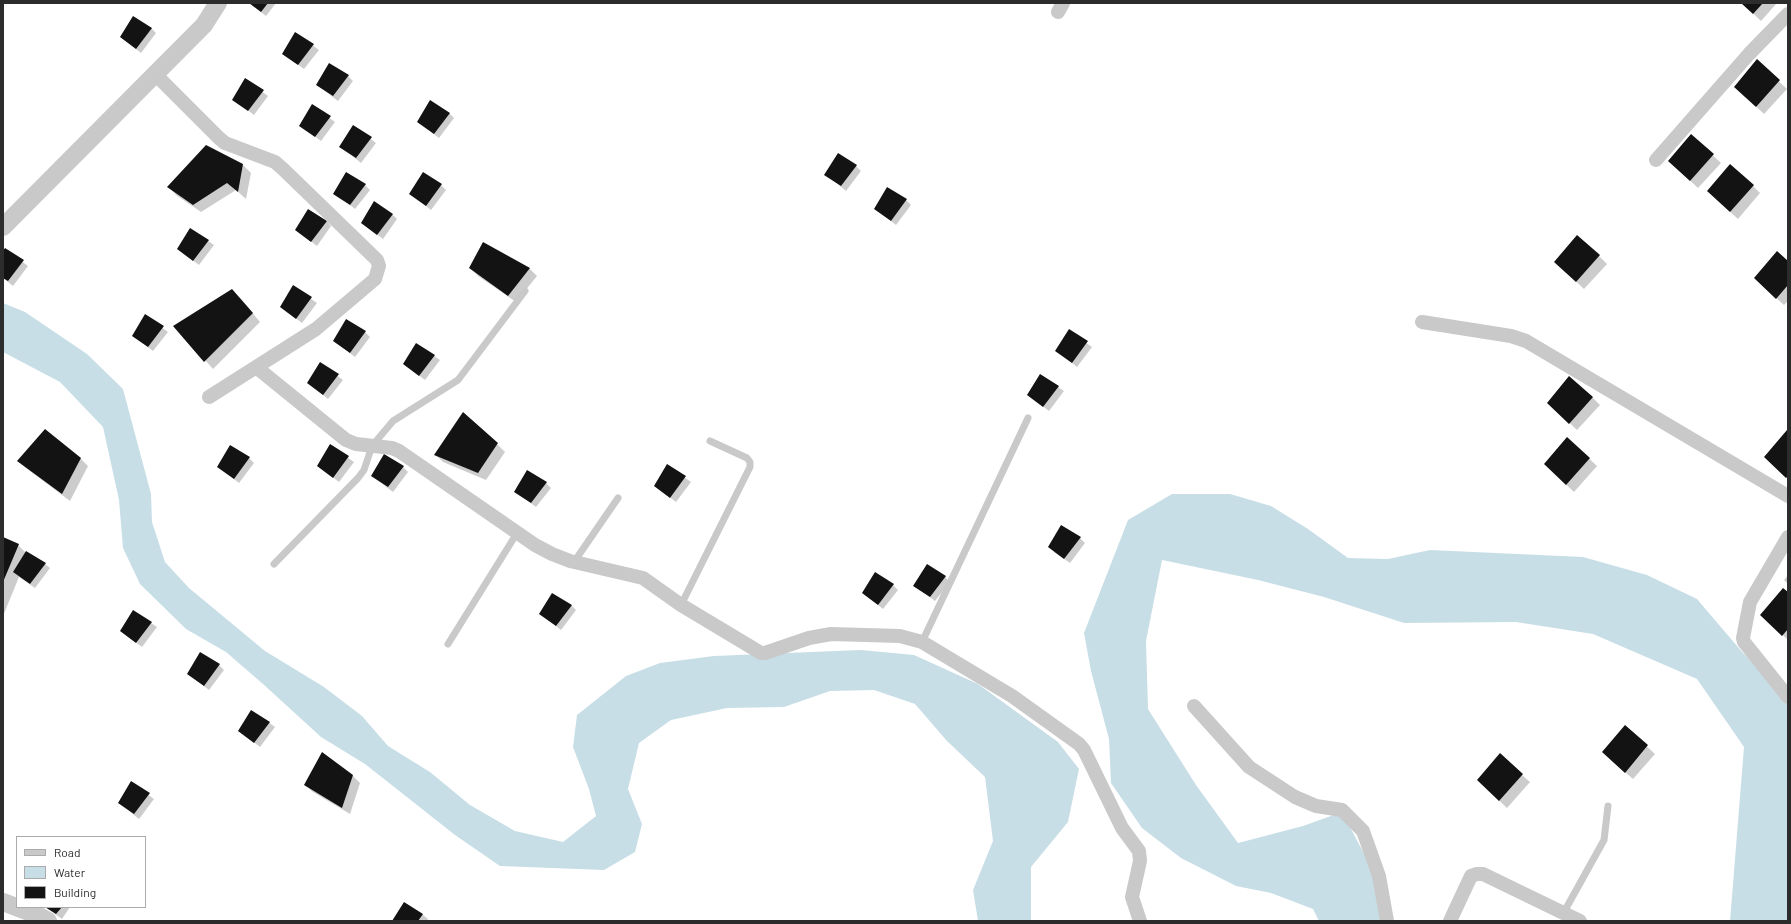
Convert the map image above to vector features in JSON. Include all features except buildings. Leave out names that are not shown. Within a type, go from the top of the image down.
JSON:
[{"type":"street","points":[[3,227],[204,25],[218,3]]},
{"type":"street","points":[[1656,160],[1749,54],[1788,14]]},
{"type":"street","points":[[155,74],[219,138],[233,146],[274,162],[283,169],[377,260],[379,266],[375,279],[316,329],[209,397]]},
{"type":"street","points":[[1422,322],[1511,336],[1526,341],[1788,496]]},
{"type":"street","points":[[256,367],[346,440],[356,444],[392,448],[399,451],[517,533],[552,554],[574,562],[644,578],[681,605],[763,653],[809,638],[831,634],[900,636],[922,642],[1012,696],[1082,747],[1122,828],[1139,852],[1140,861],[1132,897],[1140,921]]},
{"type":"street","points":[[1788,538],[1750,602],[1743,638],[1744,642],[1788,696]]},
{"type":"street","points":[[1194,706],[1249,767],[1294,797],[1316,806],[1342,810],[1362,831],[1379,876],[1387,921]]},
{"type":"street","points":[[1450,921],[1471,876],[1477,874],[1483,874],[1580,921]]},
{"type":"street","points":[[3,902],[16,907]]},
{"type":"street","points":[[19,908],[48,921]]},
{"type":"lane","points":[[274,564],[358,478],[364,470],[372,446],[393,421],[458,380],[525,291]]},
{"type":"lane","points":[[922,642],[1028,418]]},
{"type":"lane","points":[[681,605],[750,467],[750,462],[747,458],[710,441]]},
{"type":"lane","points":[[574,562],[618,498]]},
{"type":"lane","points":[[448,644],[517,533]]},
{"type":"lane","points":[[1564,912],[1604,840],[1608,806]]},
{"type":"water","points":[[3,303],[25,312],[87,354],[123,389],[151,494],[152,522],[165,562],[189,588],[265,651],[324,687],[362,716],[388,746],[430,772],[470,805],[515,831],[563,842],[596,816],[589,789],[573,747],[577,715],[626,676],[660,663],[714,656],[861,650],[914,655],[978,684],[1058,742],[1079,769],[1068,822],[1031,867],[1031,921],[978,921],[973,890],[993,841],[985,777],[947,741],[915,704],[874,690],[830,691],[784,707],[727,708],[671,720],[639,743],[628,789],[642,824],[635,852],[604,870],[500,866],[455,835],[365,764],[321,737],[226,652],[186,629],[140,584],[123,548],[119,500],[103,427],[60,382],[3,352]]},
{"type":"water","points":[[1172,494],[1230,494],[1271,506],[1308,529],[1348,558],[1388,559],[1430,550],[1583,557],[1647,575],[1697,599],[1743,653],[1784,692],[1788,709],[1788,921],[1730,921],[1744,747],[1697,679],[1593,634],[1516,622],[1404,623],[1324,597],[1258,580],[1162,560],[1146,641],[1148,709],[1196,785],[1238,843],[1303,826],[1342,812],[1378,880],[1386,921],[1319,921],[1313,909],[1271,893],[1236,886],[1181,858],[1142,828],[1111,783],[1109,739],[1091,671],[1084,633],[1128,520]]}]
